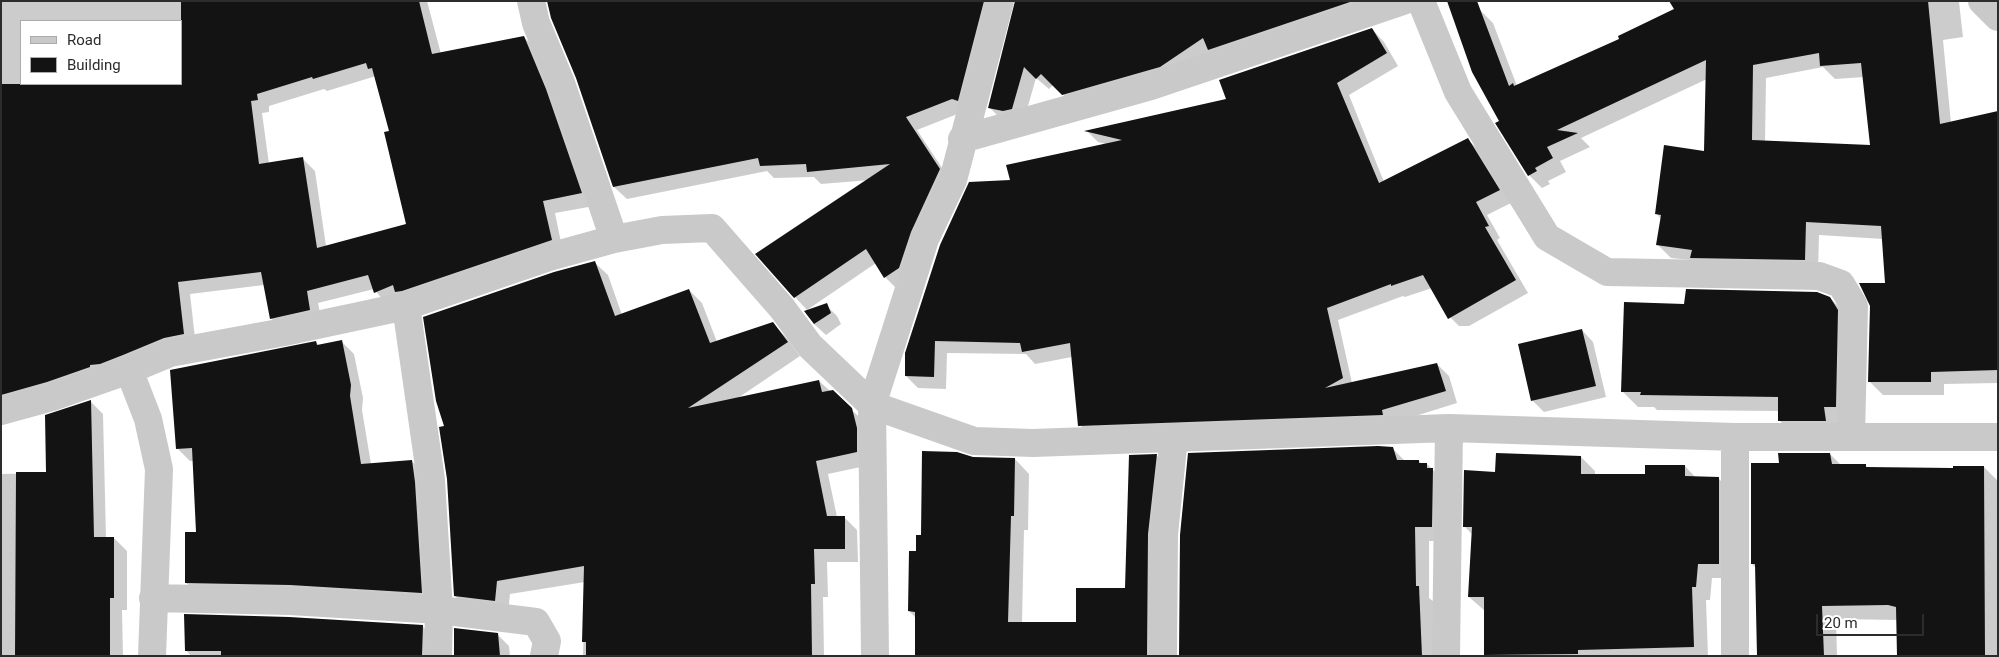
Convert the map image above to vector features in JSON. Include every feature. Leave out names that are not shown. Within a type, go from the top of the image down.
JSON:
[{"type":"street","points":[[531,1],[536,23],[561,83],[614,239]]},
{"type":"street","points":[[875,656],[872,405],[925,239],[953,180],[962,139],[1000,1]]},
{"type":"street","points":[[962,139],[1151,86],[1403,1]]},
{"type":"street","points":[[1421,1],[1458,92],[1548,237],[1607,272],[1819,276],[1841,284],[1854,306],[1851,437]]},
{"type":"street","points":[[1982,1],[1998,17]]},
{"type":"street","points":[[1,411],[52,397],[129,370],[170,353],[284,332],[406,306],[549,257],[614,239],[662,230],[712,228],[782,308],[810,346],[872,405],[974,441],[1032,443],[1449,428],[1735,437],[1998,437]]},
{"type":"street","points":[[406,306],[431,480],[439,610],[438,656]]},
{"type":"street","points":[[129,370],[148,419],[158,469],[152,656]]},
{"type":"street","points":[[1446,656],[1449,428]]},
{"type":"street","points":[[1735,437],[1735,656]]},
{"type":"street","points":[[1163,656],[1164,534],[1174,438]]},
{"type":"street","points":[[153,598],[290,601],[439,610],[536,622],[547,641],[544,656]]},
{"type":"building","points":[[181,1],[419,1],[432,54],[524,36],[546,89],[582,193],[543,201],[552,240],[402,291],[395,292],[393,285],[374,293],[368,275],[307,291],[310,310],[270,319],[261,272],[178,282],[184,334],[164,338],[100,364],[90,365],[90,367],[47,382],[1,395],[1,84],[182,85]],"holes":[[[366,63],[368,69],[372,68],[389,131],[384,132],[406,224],[317,248],[303,157],[259,164],[251,101],[258,100],[257,94],[312,77],[313,79]]]},
{"type":"building","points":[[547,1],[984,1],[958,101],[952,99],[906,117],[940,169],[911,232],[899,268],[884,278],[866,249],[794,298],[755,254],[890,164],[807,172],[806,164],[760,166],[758,158],[613,187],[576,78],[551,18]]},
{"type":"building","points":[[1015,1],[1353,1],[1208,50],[1203,38],[1160,67],[1062,95],[1041,74],[1036,79],[1024,67],[1012,109],[1003,111],[988,108]]},
{"type":"building","points":[[1447,1],[1477,1],[1509,86],[1513,83],[1514,86],[1619,39],[1618,36],[1674,9],[1669,1],[1928,1],[1940,124],[1998,111],[1998,370],[1931,372],[1931,382],[1868,382],[1870,306],[1859,283],[1885,283],[1881,226],[1806,222],[1805,260],[1690,258],[1692,250],[1656,245],[1661,215],[1655,214],[1664,145],[1704,151],[1706,60],[1557,130],[1578,133],[1547,147],[1553,158],[1535,168],[1537,171],[1528,176],[1495,123],[1499,121],[1472,72]],"holes":[[[1819,53],[1820,66],[1861,63],[1870,145],[1752,140],[1753,65]]]},
{"type":"building","points":[[1372,28],[1387,53],[1337,83],[1379,183],[1468,138],[1500,190],[1476,202],[1489,226],[1485,227],[1516,280],[1448,319],[1423,275],[1391,286],[1391,284],[1327,308],[1343,378],[1325,388],[1437,363],[1446,391],[1382,410],[1383,415],[1078,426],[1070,343],[1022,352],[1020,343],[935,341],[934,377],[905,376],[905,353],[940,245],[969,182],[1010,180],[1006,165],[1122,140],[1084,131],[1226,99],[1219,80]]},
{"type":"building","points":[[595,261],[615,316],[689,289],[710,343],[773,322],[788,342],[688,408],[819,380],[822,392],[833,390],[852,408],[857,428],[857,452],[816,461],[827,516],[845,516],[845,549],[814,549],[815,584],[811,584],[812,656],[586,656],[586,642],[582,642],[584,566],[497,581],[495,601],[454,596],[447,479],[439,427],[444,426],[436,401],[423,317],[554,272]]},
{"type":"building","points":[[1686,289],[1817,292],[1830,297],[1838,310],[1836,407],[1824,407],[1826,421],[1778,421],[1778,397],[1640,395],[1641,392],[1621,392],[1624,302],[1684,304]]},
{"type":"building","points":[[827,303],[831,313],[814,324],[804,311]]},
{"type":"building","points":[[1582,329],[1596,386],[1531,401],[1518,344]]},
{"type":"building","points":[[342,340],[351,385],[350,396],[361,464],[412,460],[422,593],[290,585],[185,583],[185,532],[196,532],[192,448],[176,449],[170,370],[316,341],[317,345]]},
{"type":"building","points":[[91,400],[94,537],[114,537],[114,598],[110,598],[110,656],[15,656],[16,472],[46,472],[45,415]]},
{"type":"building","points":[[1393,447],[1397,460],[1419,460],[1419,463],[1427,463],[1427,468],[1433,468],[1432,527],[1415,527],[1416,586],[1419,586],[1422,656],[1179,656],[1180,535],[1188,453]]},
{"type":"building","points":[[922,451],[957,452],[973,457],[1015,458],[1014,516],[1011,516],[1008,622],[1076,622],[1076,588],[1125,588],[1129,455],[1157,454],[1148,534],[1147,656],[915,656],[915,612],[908,611],[909,551],[916,551],[916,535],[921,535]]},
{"type":"building","points":[[1496,453],[1581,456],[1581,474],[1645,474],[1645,465],[1685,465],[1685,476],[1719,477],[1719,564],[1698,564],[1696,587],[1692,587],[1694,647],[1578,650],[1578,654],[1484,655],[1484,597],[1468,597],[1472,527],[1463,527],[1464,470],[1495,472]]},
{"type":"building","points":[[1778,453],[1830,453],[1832,464],[1866,464],[1866,467],[1953,468],[1953,466],[1984,466],[1985,656],[1897,656],[1896,607],[1888,605],[1822,606],[1824,656],[1757,656],[1755,564],[1751,564],[1751,463],[1779,463]]},
{"type":"building","points":[[184,614],[289,617],[423,625],[422,656],[221,656],[221,651],[185,651]]},
{"type":"building","points":[[454,628],[498,633],[500,656],[454,656]]}]
